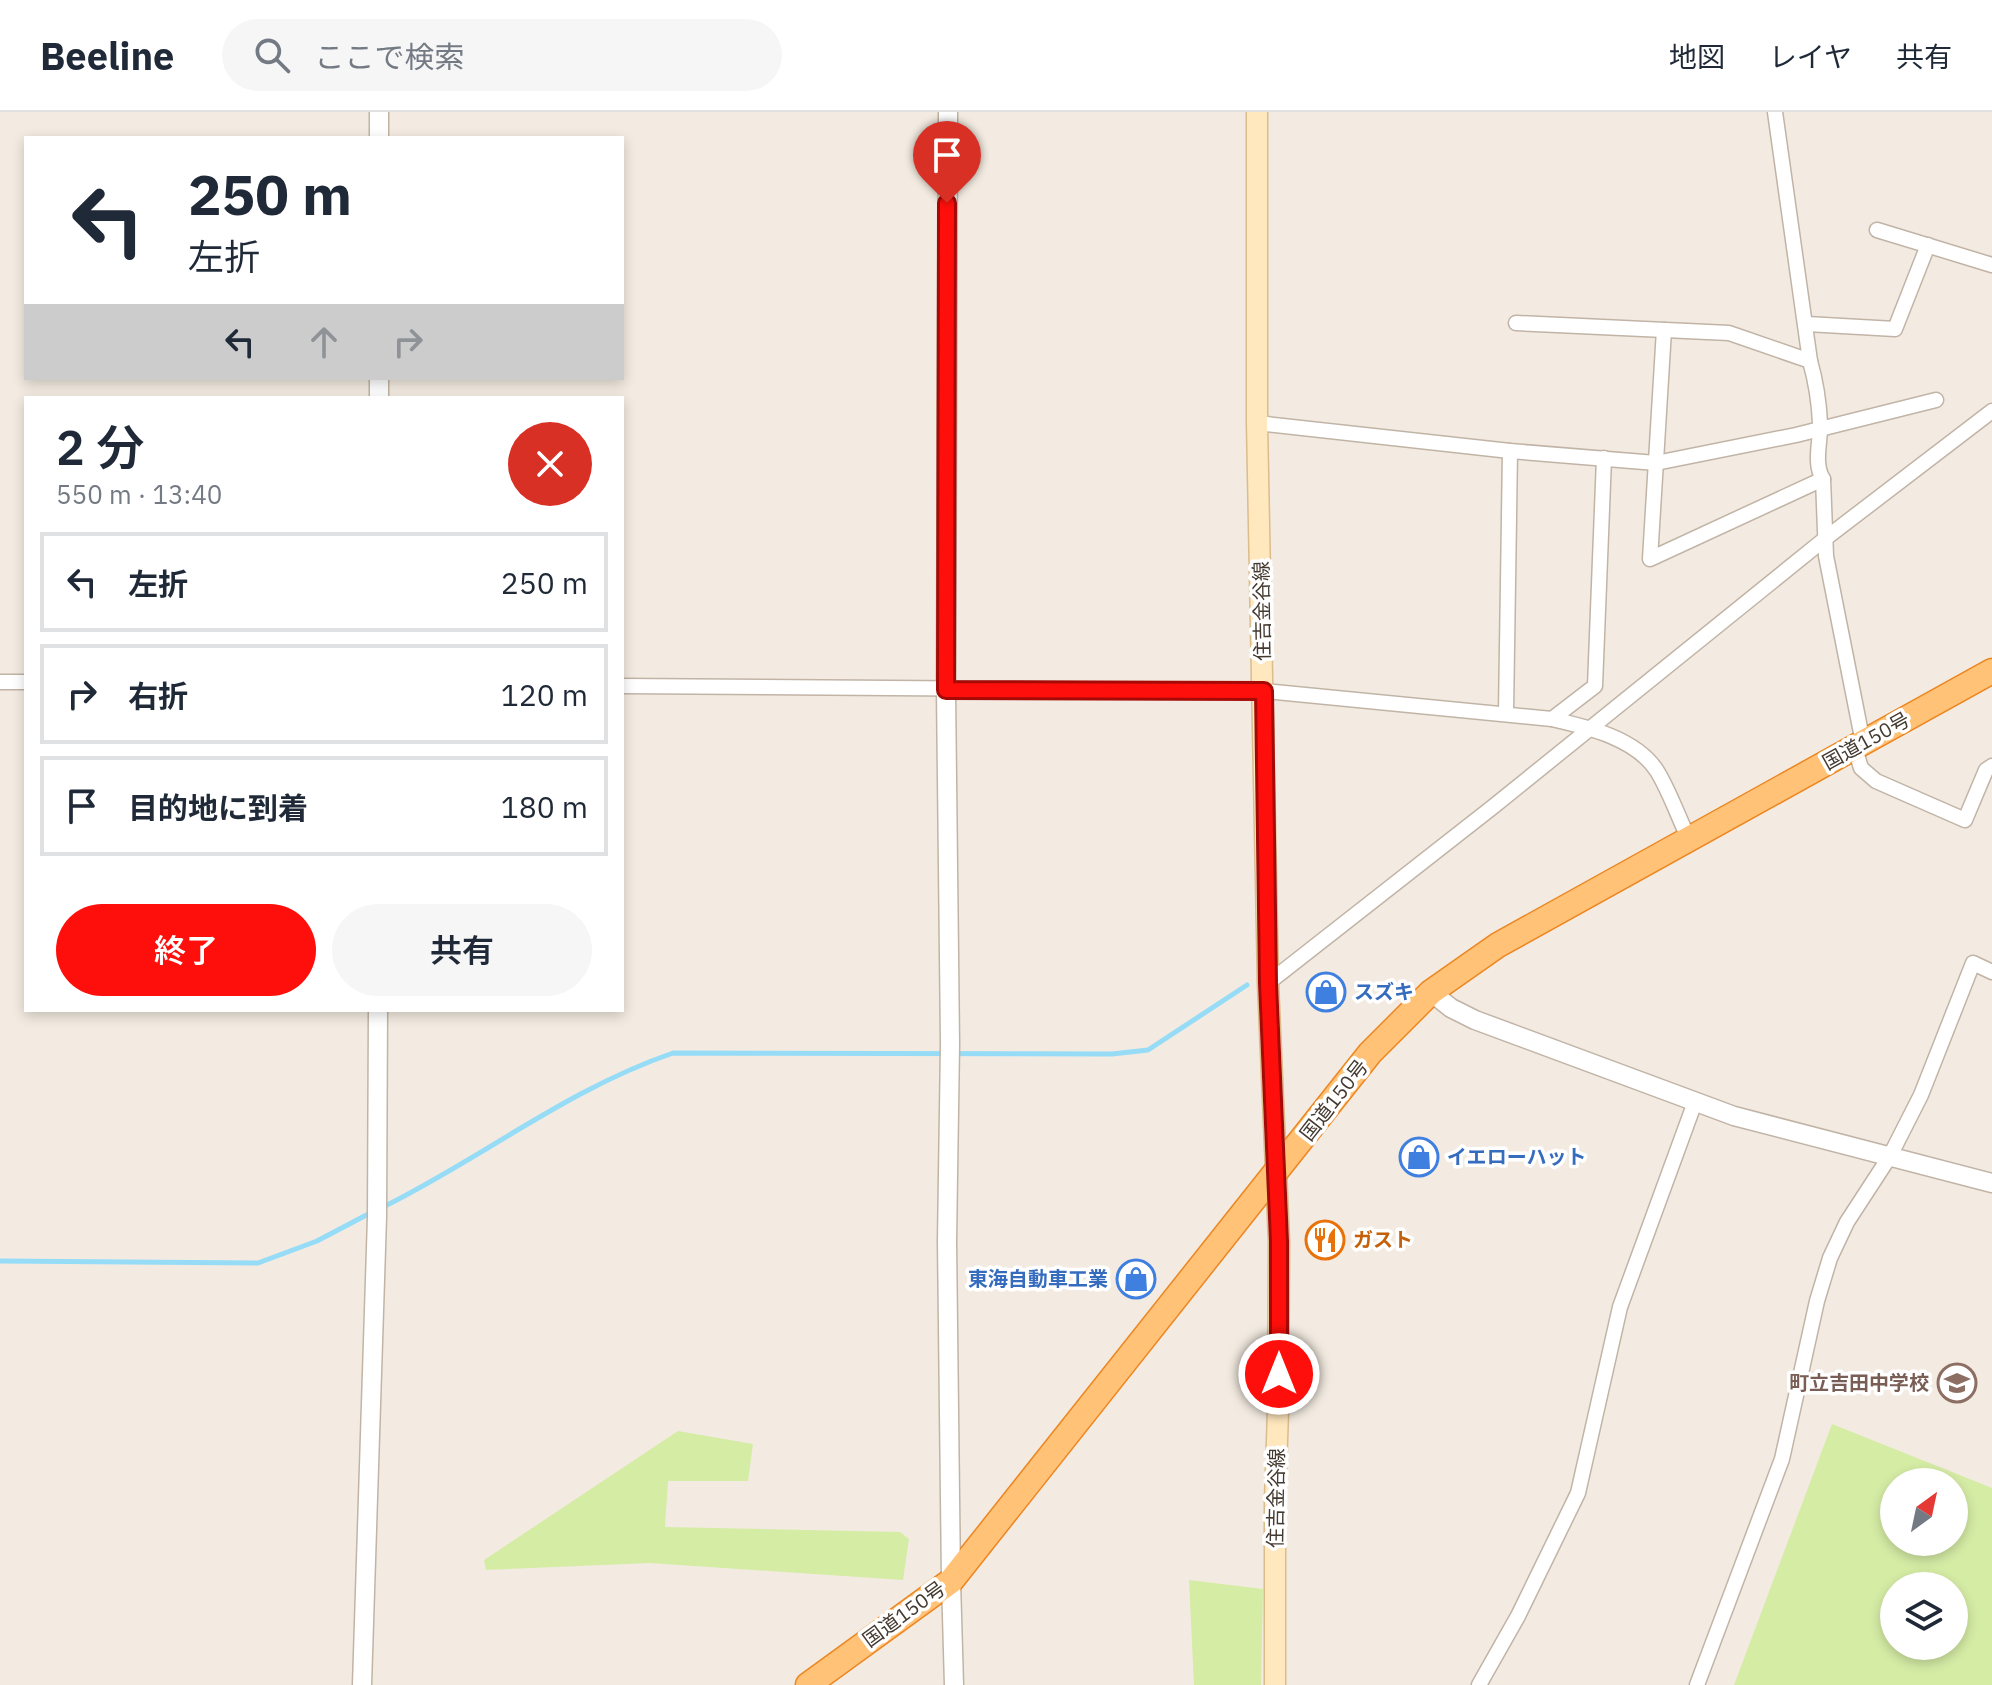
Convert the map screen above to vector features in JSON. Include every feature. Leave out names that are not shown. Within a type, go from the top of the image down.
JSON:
[{"type":"highway","name":"国道150号","points":[[808,1685],[951,1581],[1370,1053],[1431,992],[1498,945],[1992,671]]},
{"type":"main road","name":"住吉金谷線","points":[[1257,112],[1257,423],[1268,983],[1279,1256],[1275,1685]]},
{"type":"street","points":[[379,112],[379,136]]},
{"type":"street","points":[[948,112],[946,690],[954,1685]]},
{"type":"street","points":[[1775,112],[1810,361],[1817,385],[1820,427],[1817,470],[1823,479],[1826,556],[1861,768],[1876,781],[1965,820],[1986,770],[1992,766]]},
{"type":"street","points":[[1877,230],[1992,265]]},
{"type":"street","points":[[1807,324],[1895,329],[1928,245]]},
{"type":"street","points":[[1516,323],[1729,333],[1810,361]]},
{"type":"street","points":[[1664,330],[1650,559],[1823,479]]},
{"type":"street","points":[[1257,423],[1510,451],[1656,463],[1725,451],[1936,400]]},
{"type":"street","points":[[1268,983],[1494,806],[1826,538],[1992,411]]},
{"type":"street","points":[[1506,713],[1510,451]]},
{"type":"street","points":[[1552,719],[1595,686],[1604,458]]},
{"type":"street","points":[[0,682],[24,682]]},
{"type":"street","points":[[624,686],[1264,691],[1552,719],[1588,728],[1641,754],[1656,770],[1689,839]]},
{"type":"street","points":[[1697,1685],[1782,1459],[1817,1301],[1830,1258],[1847,1222],[1890,1156],[1921,1095],[1973,963],[1992,972]]},
{"type":"street","points":[[1431,992],[1451,1008],[1475,1020],[1734,1116],[1992,1183]]},
{"type":"street","points":[[362,1685],[377,1217],[378,1012]]},
{"type":"street","points":[[1479,1685],[1518,1616],[1578,1493],[1620,1307],[1695,1102]]},
{"type":"green space","points":[[1832,1424],[1942,1468],[1880,1468],[1880,1556],[1968,1556],[1968,1478],[1992,1488],[1992,1685],[1734,1685]]},
{"type":"green space","points":[[678,1431],[753,1444],[748,1481],[668,1481],[665,1527],[900,1532],[909,1539],[903,1580],[650,1563],[486,1570],[484,1560]]},
{"type":"green space","points":[[1189,1580],[1263,1589],[1261,1685],[1194,1685]]},
{"type":"waterway","points":[[383,1207],[597,1085],[673,1053],[1112,1054],[1148,1050],[1247,985]]},
{"type":"waterway","points":[[0,1261],[258,1263],[317,1241],[374,1211]]},
{"type":"place","name":"スズキ","points":[[1326,992]]},
{"type":"place","name":"イエローハット","points":[[1419,1157]]},
{"type":"place","name":"ガスト","points":[[1325,1240]]},
{"type":"place","name":"東海自動車工業","points":[[1136,1279]]},
{"type":"place","name":"町立吉田中学校","points":[[1957,1383]]},
{"type":"route","points":[[947,203],[946,690],[1264,691],[1268,983],[1279,1241],[1279,1374]]}]
